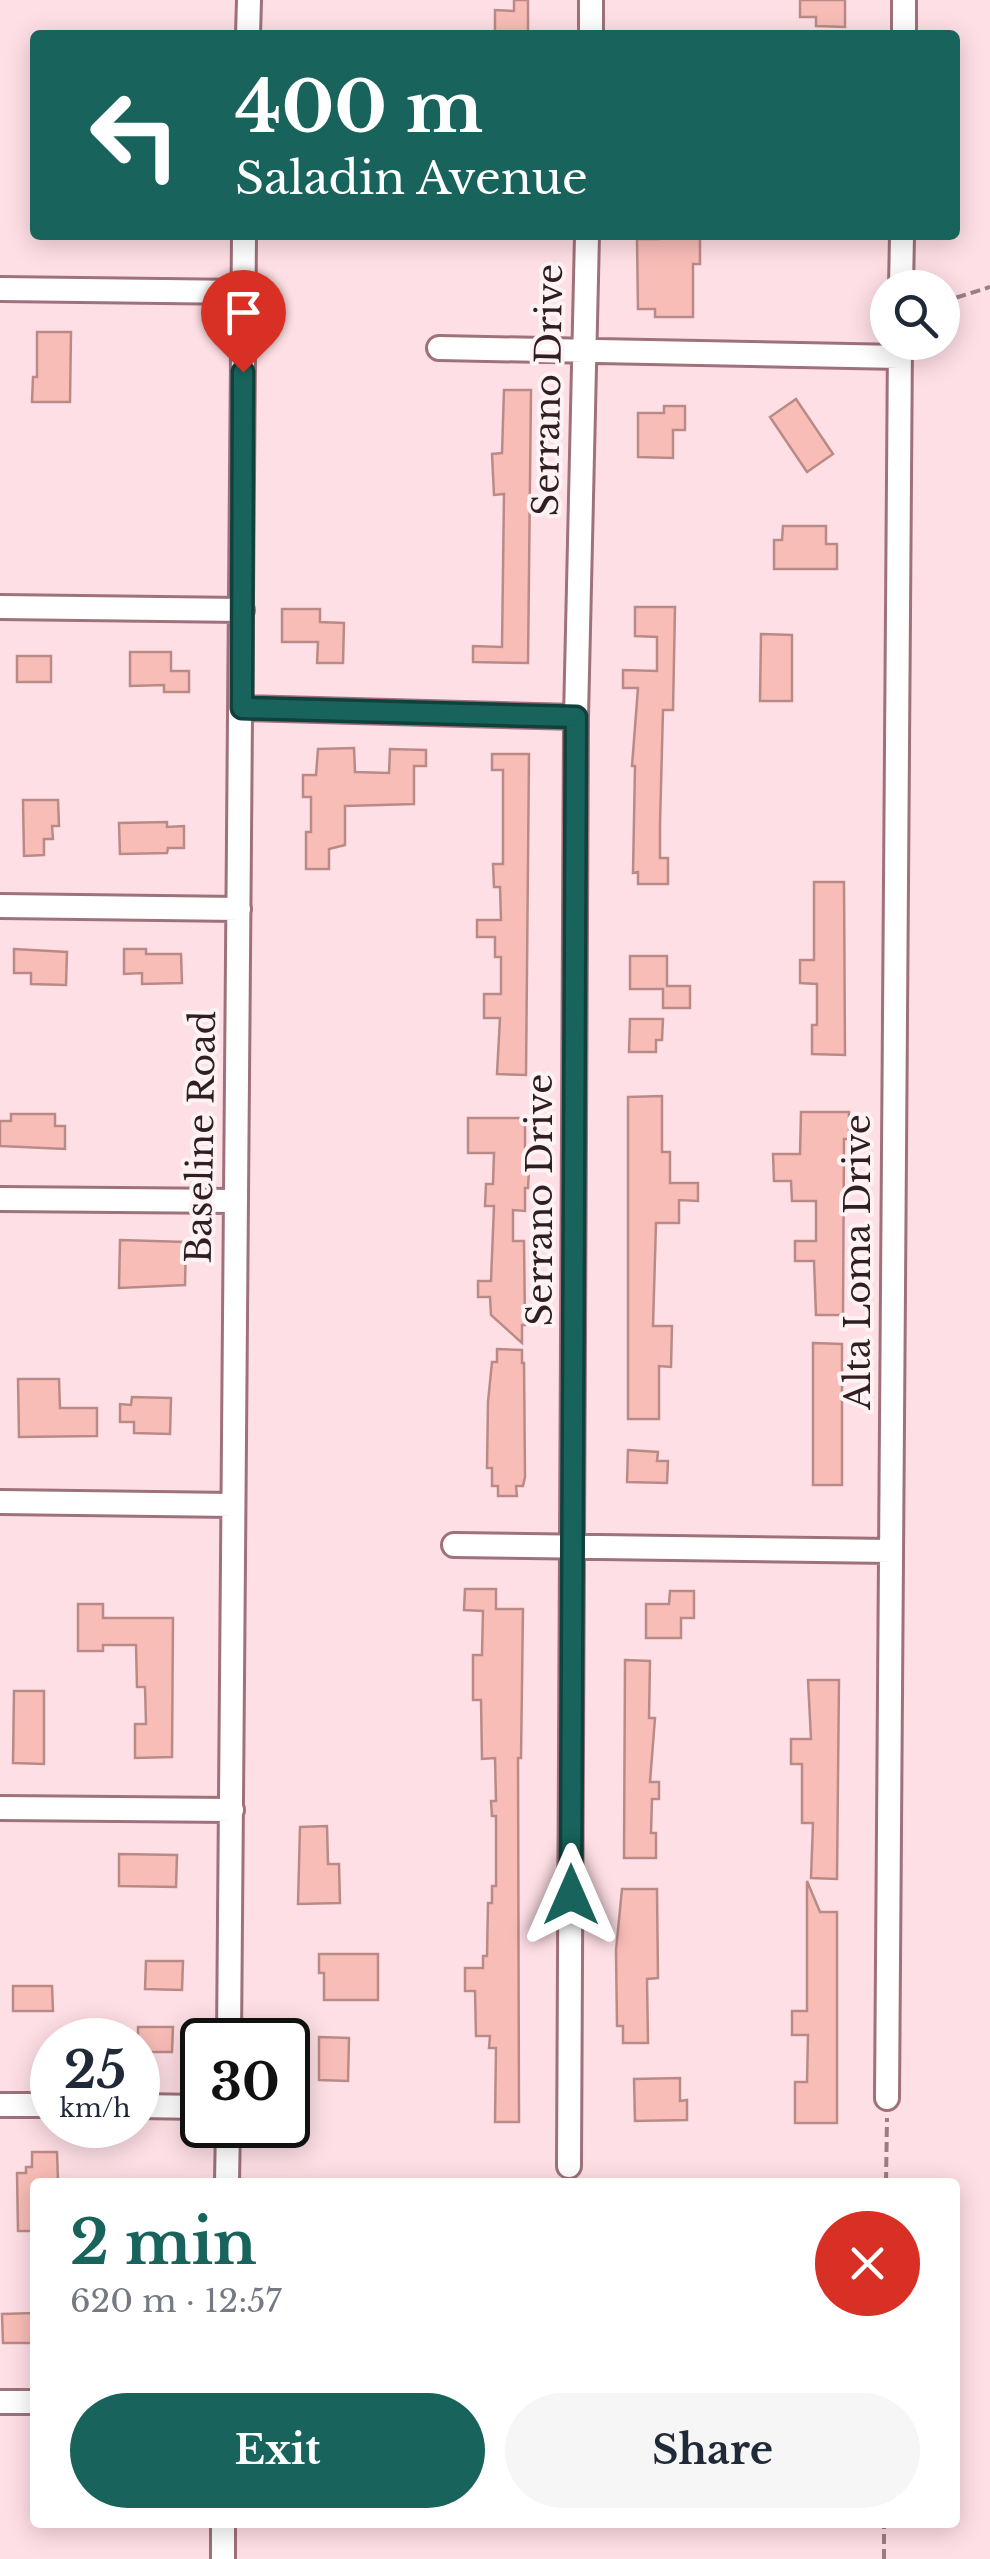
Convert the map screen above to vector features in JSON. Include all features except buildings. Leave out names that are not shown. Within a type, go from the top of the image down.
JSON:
[{"type":"street","points":[[248,0],[248,30]]},
{"type":"street","points":[[591,0],[591,30]]},
{"type":"street","points":[[904,0],[904,30]]},
{"type":"street","name":"Baseline Road","points":[[229,2018],[244,240]]},
{"type":"street","name":"Serrano Drive","points":[[570,2166],[576,717],[587,240]]},
{"type":"street","points":[[901,270],[902,240]]},
{"type":"street","points":[[0,289],[244,292]]},
{"type":"street","points":[[439,348],[870,350]]},
{"type":"street","name":"Alta Loma Drive","points":[[886,2098],[900,360]]},
{"type":"street","points":[[0,607],[242,610]]},
{"type":"street","points":[[242,708],[576,717]]},
{"type":"street","points":[[0,906],[238,909]]},
{"type":"street","points":[[0,1199],[236,1200]]},
{"type":"street","points":[[0,1502],[233,1504]]},
{"type":"street","points":[[454,1545],[891,1551]]},
{"type":"street","points":[[0,1808],[232,1810]]},
{"type":"street","points":[[0,2105],[30,2105]]},
{"type":"street","points":[[227,2178],[228,2148]]},
{"type":"street","points":[[0,2402],[30,2402]]},
{"type":"street","points":[[223,2528],[223,2559]]},
{"type":"path","points":[[960,296],[990,287]]},
{"type":"path","points":[[886,2098],[886,2178]]},
{"type":"path","points":[[884,2528],[884,2559]]},
{"type":"route","points":[[243,372],[242,708],[576,717],[571,1895]]}]
